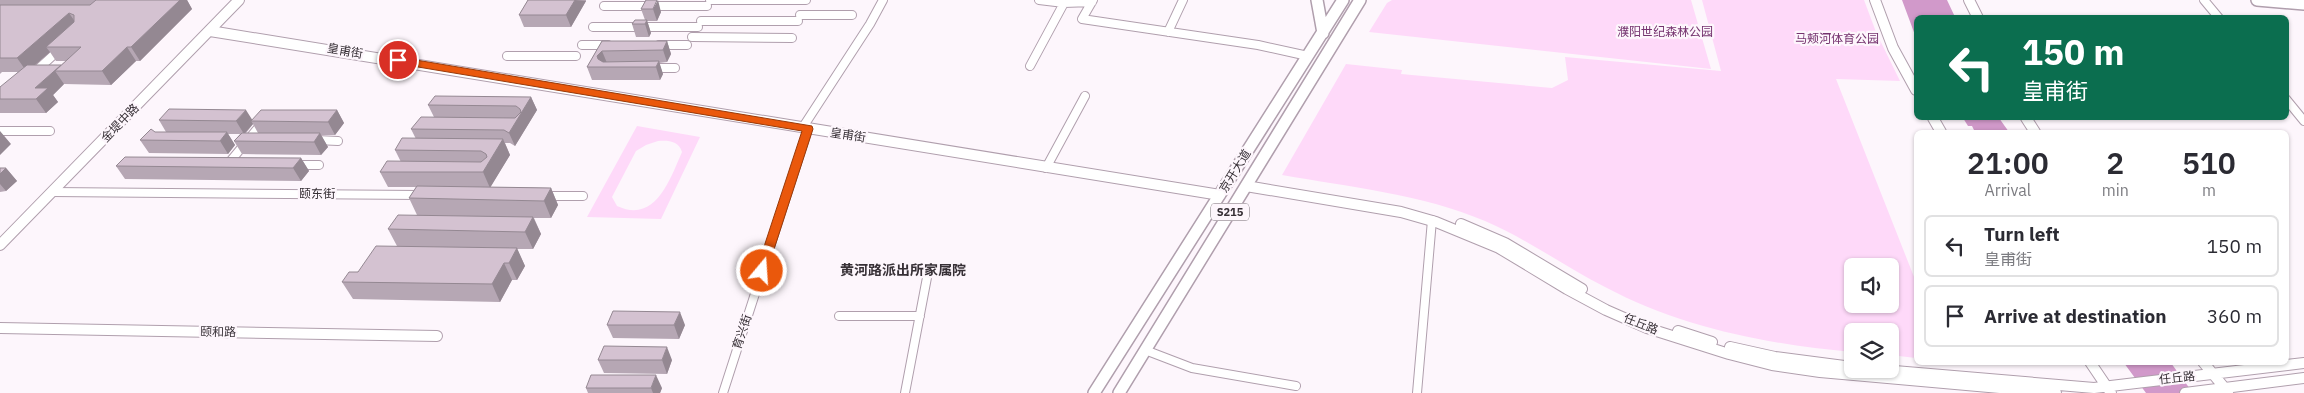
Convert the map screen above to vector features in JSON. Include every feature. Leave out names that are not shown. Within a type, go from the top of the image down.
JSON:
[{"type":"main road","points":[[1317,0],[1321,13],[1323,33]]},
{"type":"main road","name":"京开大道","points":[[1094,393],[1343,0]]},
{"type":"main road","name":"京开大道","points":[[1119,393],[1360,0]]},
{"type":"main road","points":[[1341,30],[1371,0]]},
{"type":"main road","points":[[2257,0],[2304,4]]},
{"type":"street","name":"金堤中路","points":[[0,245],[240,0]]},
{"type":"street","points":[[604,6],[806,0]]},
{"type":"street","name":"育兴街","points":[[723,393],[806,128],[883,0]]},
{"type":"street","points":[[1039,0],[1064,3],[1092,1]]},
{"type":"street","points":[[1168,32],[1183,0]]},
{"type":"street","points":[[1875,0],[1893,48],[1914,86]]},
{"type":"street","points":[[1969,0],[1976,15]]},
{"type":"street","points":[[2204,0],[2216,15]]},
{"type":"street","points":[[1092,1],[1082,20],[1258,45],[1308,56]]},
{"type":"street","points":[[1030,66],[1064,3]]},
{"type":"street","points":[[593,27],[699,24],[852,15]]},
{"type":"street","name":"皇甫街","points":[[210,30],[1220,195]]},
{"type":"street","points":[[692,37],[792,38]]},
{"type":"street","points":[[582,46],[620,45]]},
{"type":"street","points":[[649,45],[687,45]]},
{"type":"street","points":[[27,79],[64,46]]},
{"type":"street","points":[[507,56],[576,56]]},
{"type":"street","points":[[646,68],[675,68]]},
{"type":"street","points":[[1046,168],[1084,96]]},
{"type":"street","points":[[2289,102],[2304,120]]},
{"type":"street","points":[[228,164],[266,117]]},
{"type":"street","points":[[0,131],[50,131]]},
{"type":"street","points":[[238,140],[257,140]]},
{"type":"street","points":[[311,140],[338,140]]},
{"type":"street","points":[[218,164],[237,164]]},
{"type":"street","points":[[292,165],[320,165]]},
{"type":"street","name":"任丘路","points":[[1248,183],[1401,212],[1432,220],[1499,248],[1606,310],[1647,328],[1729,354],[1772,365],[1820,372],[2056,393]]},
{"type":"street","name":"任丘路","points":[[1248,183],[1402,206],[1441,216],[1505,243],[1595,296],[1651,322],[1727,346],[1775,358],[1844,366]]},
{"type":"street","name":"颐东街","points":[[52,192],[426,195]]},
{"type":"street","points":[[534,196],[583,196]]},
{"type":"street","points":[[1417,393],[1432,220]]},
{"type":"street","points":[[905,393],[929,267]]},
{"type":"street","points":[[839,316],[920,316]]},
{"type":"street","name":"颐和路","points":[[0,328],[437,336]]},
{"type":"street","points":[[1145,350],[1201,370],[1296,386]]},
{"type":"street","name":"任丘路","points":[[2289,365],[2304,363]]},
{"type":"street","points":[[2092,365],[2111,388]]},
{"type":"street","points":[[2206,365],[2226,391]]},
{"type":"street","name":"任丘路","points":[[1899,371],[2111,388],[2287,365]]},
{"type":"street","name":"任丘路","points":[[2185,393],[2226,391],[2304,378]]},
{"type":"green space","name":"濮阳世纪森林公园","points":[[1392,0],[1691,0],[1711,69],[1369,32],[1387,3]]},
{"type":"green space","name":"马颊河体育公园","points":[[1702,0],[1864,0],[1876,32],[1900,81],[1836,79],[1914,277],[1914,358],[1899,356],[1899,323],[1844,323],[1844,351],[1757,339],[1725,332],[1664,313],[1634,301],[1590,279],[1501,228],[1461,212],[1385,192],[1282,175],[1346,64],[1402,70],[1401,74],[1552,88],[1568,80],[1565,57],[1721,71]]},
{"type":"green space","points":[[637,126],[700,137],[661,219],[587,217]],"holes":[[[658,141],[676,143],[682,152],[660,196],[652,204],[642,209],[630,210],[617,206],[612,197],[636,151]]]},
{"type":"shaded area","points":[[1902,0],[1947,0],[1954,15],[1914,15],[1914,32]]},
{"type":"shaded area","points":[[1964,120],[2000,120],[2008,130],[1974,130],[1972,126],[1968,126]]},
{"type":"shaded area","points":[[2125,365],[2172,365],[2193,393],[2146,393]]},
{"type":"building","points":[[96,0],[180,0],[131,47],[127,47],[102,71],[55,71],[81,47],[46,47],[74,22],[74,15],[69,13],[17,58],[0,58],[0,5],[90,5]]},
{"type":"building","points":[[528,0],[575,0],[566,15],[519,15]]},
{"type":"building","points":[[646,0],[657,0],[653,9],[641,9]]},
{"type":"building","points":[[635,20],[647,20],[645,24],[632,24]]},
{"type":"building","points":[[602,41],[667,41],[663,50],[602,51],[597,56],[603,62],[659,61],[656,67],[587,67]]},
{"type":"building","points":[[27,65],[61,65],[35,88],[48,88],[36,99],[0,99],[0,87]]},
{"type":"building","points":[[435,96],[531,97],[509,133],[504,130],[411,129],[421,117],[515,118],[521,112],[516,106],[428,105]]},
{"type":"building","points":[[169,109],[246,110],[236,121],[159,120]]},
{"type":"building","points":[[261,110],[337,110],[328,122],[251,121]]},
{"type":"building","points":[[151,129],[155,132],[227,132],[220,141],[140,140]]},
{"type":"building","points":[[242,133],[320,133],[314,142],[234,141]]},
{"type":"building","points":[[402,138],[503,139],[483,172],[380,172],[387,161],[481,162],[487,157],[481,151],[395,150]]},
{"type":"building","points":[[125,157],[301,158],[293,168],[116,166]]},
{"type":"building","points":[[0,168],[6,168],[0,174]]},
{"type":"building","points":[[417,186],[551,188],[544,201],[409,198]]},
{"type":"building","points":[[398,215],[533,217],[525,232],[388,229]]},
{"type":"building","points":[[376,246],[517,248],[509,263],[504,263],[492,284],[342,282],[349,272],[358,272]]},
{"type":"building","points":[[613,311],[680,312],[674,325],[607,325]]},
{"type":"building","points":[[604,346],[667,347],[662,360],[598,360]]},
{"type":"building","points":[[591,375],[656,375],[651,388],[586,388]]},
{"type":"district","name":"黄河路派出所家属院","points":[[903,270]]},
{"type":"route","points":[[398,60],[808,129],[762,271]]}]
